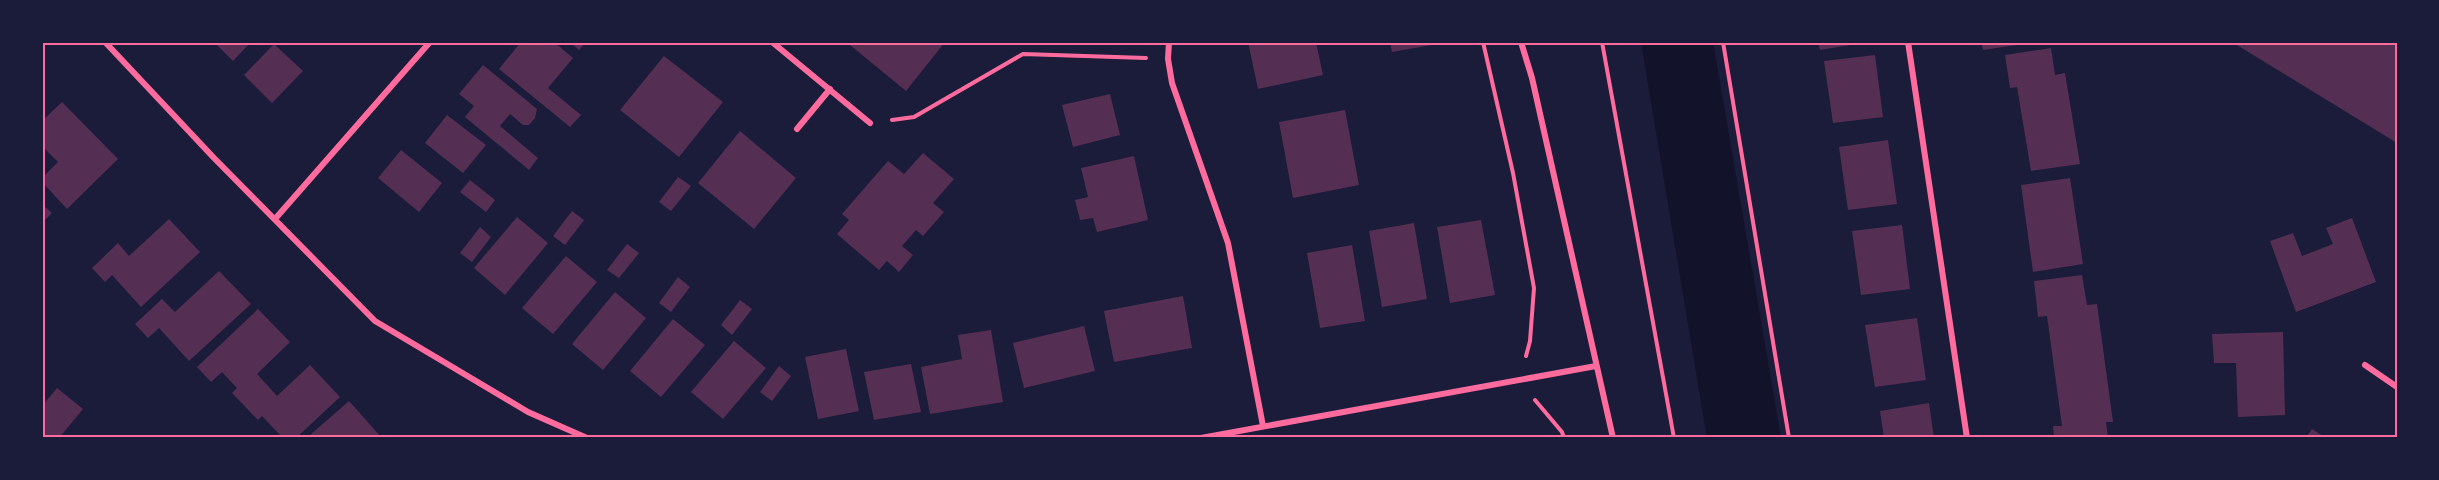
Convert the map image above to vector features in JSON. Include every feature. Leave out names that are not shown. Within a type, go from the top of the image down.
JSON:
[{"type":"street","points":[[105,42],[214,158],[375,321],[528,412],[587,438]]},
{"type":"street","points":[[275,219],[430,42]]},
{"type":"street","points":[[772,42],[870,123]]},
{"type":"street","points":[[1168,42],[1172,83],[1228,243],[1263,426]]},
{"type":"street","points":[[1521,42],[1532,78],[1612,438]]},
{"type":"street","points":[[1908,42],[1967,438]]},
{"type":"street","points":[[797,129],[830,89]]},
{"type":"street","points":[[2365,365],[2397,387]]},
{"type":"street","points":[[1201,438],[1596,366]]},
{"type":"path","points":[[1483,42],[1513,173],[1534,288],[1530,341],[1520,381],[1563,432],[1564,438]]},
{"type":"path","points":[[1602,42],[1674,438]]},
{"type":"path","points":[[1723,42],[1789,438]]},
{"type":"path","points":[[870,123],[914,117],[1023,54],[1168,59]]},
{"type":"shaded area","points":[[1641,42],[1713,42],[1781,438],[1707,438]]},
{"type":"building","points":[[214,42],[251,42],[233,61]]},
{"type":"building","points":[[521,42],[554,42],[573,58],[548,88],[581,115],[570,127],[499,69]]},
{"type":"building","points":[[570,42],[586,42],[579,50]]},
{"type":"building","points":[[853,42],[945,42],[906,91],[850,45]]},
{"type":"building","points":[[1248,42],[1316,42],[1323,75],[1258,89]]},
{"type":"building","points":[[1390,42],[1436,42],[1437,44],[1392,52]]},
{"type":"building","points":[[1818,42],[1862,42],[1862,43],[1820,50]]},
{"type":"building","points":[[1981,42],[2030,42],[2030,43],[1983,50]]},
{"type":"building","points":[[2232,42],[2393,42],[2397,45],[2397,143]]},
{"type":"building","points":[[274,44],[303,71],[272,103],[244,75]]},
{"type":"building","points":[[2051,48],[2055,75],[2065,73],[2080,164],[2031,171],[2017,87],[2010,88],[2005,55]]},
{"type":"building","points":[[1875,55],[1883,117],[1833,123],[1824,61]]},
{"type":"building","points":[[664,56],[723,102],[679,157],[620,110]]},
{"type":"building","points":[[483,65],[537,109],[535,118],[529,125],[523,125],[510,114],[500,126],[538,158],[529,170],[465,117],[474,106],[459,94]]},
{"type":"building","points":[[1110,94],[1120,135],[1073,147],[1062,105]]},
{"type":"building","points":[[62,102],[118,159],[67,209],[42,182],[42,178],[58,162],[42,146],[42,121]]},
{"type":"building","points":[[1345,110],[1359,185],[1293,198],[1279,122]]},
{"type":"building","points":[[447,115],[486,145],[463,173],[425,143]]},
{"type":"building","points":[[740,131],[796,178],[754,229],[698,183]]},
{"type":"building","points":[[1888,140],[1897,204],[1848,210],[1839,147]]},
{"type":"building","points":[[401,150],[442,183],[419,212],[378,178]]},
{"type":"building","points":[[923,153],[954,179],[933,203],[944,212],[923,236],[916,230],[902,246],[913,255],[899,272],[887,261],[879,270],[837,234],[849,220],[842,214],[888,161],[904,174]]},
{"type":"building","points":[[1134,156],[1148,220],[1097,232],[1093,218],[1080,220],[1075,200],[1088,197],[1081,168]]},
{"type":"building","points":[[678,177],[691,186],[671,211],[659,202]]},
{"type":"building","points":[[2070,178],[2083,264],[2033,272],[2021,185]]},
{"type":"building","points":[[470,180],[495,200],[486,212],[460,192]]},
{"type":"building","points":[[42,204],[52,213],[42,223]]},
{"type":"building","points":[[572,211],[584,220],[565,245],[553,236]]},
{"type":"building","points":[[517,217],[548,243],[505,295],[474,268]]},
{"type":"building","points":[[2352,218],[2376,282],[2296,312],[2270,241],[2293,233],[2302,256],[2333,244],[2326,228]]},
{"type":"building","points":[[169,219],[200,252],[141,307],[112,275],[105,282],[92,268],[118,243],[129,256]]},
{"type":"building","points":[[1481,220],[1495,295],[1450,303],[1437,227]]},
{"type":"building","points":[[1414,223],[1427,299],[1382,307],[1369,231]]},
{"type":"building","points":[[1902,225],[1910,289],[1861,295],[1852,231]]},
{"type":"building","points":[[480,227],[491,237],[472,262],[460,253]]},
{"type":"building","points":[[627,244],[639,253],[619,278],[607,270]]},
{"type":"building","points":[[1352,245],[1365,321],[1320,328],[1307,253]]},
{"type":"building","points":[[566,256],[597,282],[553,334],[522,308]]},
{"type":"building","points":[[219,271],[251,304],[189,361],[159,328],[148,338],[135,324],[162,299],[175,312]]},
{"type":"building","points":[[2082,275],[2087,305],[2097,304],[2113,422],[2106,422],[2108,438],[2054,438],[2053,426],[2062,426],[2047,316],[2038,317],[2034,281]]},
{"type":"building","points":[[678,277],[690,287],[671,312],[659,303]]},
{"type":"building","points":[[615,292],[646,318],[603,370],[572,344]]},
{"type":"building","points":[[1183,296],[1192,348],[1114,362],[1104,311]]},
{"type":"building","points":[[740,300],[752,309],[732,335],[721,325]]},
{"type":"building","points":[[258,309],[290,342],[257,374],[277,396],[310,365],[340,397],[296,438],[283,438],[262,416],[258,420],[232,393],[237,388],[222,372],[211,382],[197,367]]},
{"type":"building","points":[[1917,318],[1926,380],[1875,387],[1865,325]]},
{"type":"building","points":[[673,319],[705,345],[661,397],[630,371]]},
{"type":"building","points":[[1084,326],[1095,371],[1024,388],[1013,343]]},
{"type":"building","points":[[991,330],[1003,402],[930,414],[921,367],[962,359],[958,335]]},
{"type":"building","points":[[2283,332],[2285,415],[2238,417],[2236,363],[2214,363],[2212,334]]},
{"type":"building","points":[[734,341],[766,368],[723,419],[691,392]]},
{"type":"building","points":[[846,349],[859,411],[818,419],[805,357]]},
{"type":"building","points":[[911,364],[921,412],[874,420],[864,372]]},
{"type":"building","points":[[779,366],[791,376],[772,401],[760,392]]},
{"type":"building","points":[[57,388],[83,409],[59,438],[42,438],[42,406]]},
{"type":"building","points":[[349,401],[382,438],[313,438],[310,435]]},
{"type":"building","points":[[1929,403],[1934,438],[1884,438],[1880,411]]},
{"type":"building","points":[[2312,429],[2326,438],[2306,438]]}]
